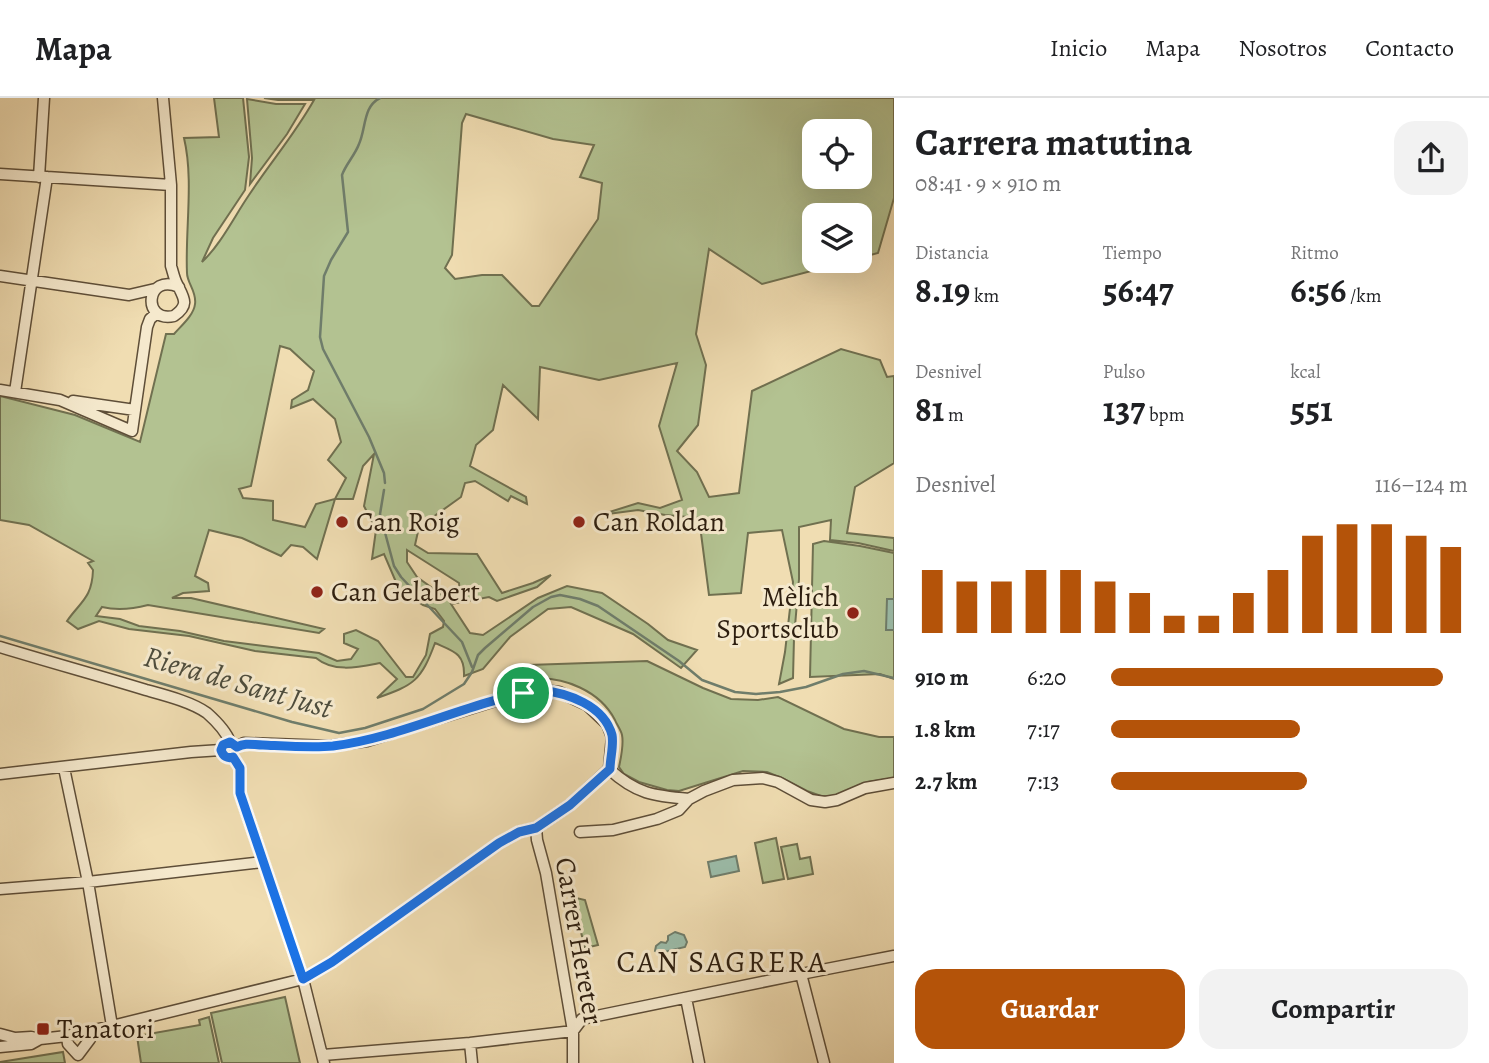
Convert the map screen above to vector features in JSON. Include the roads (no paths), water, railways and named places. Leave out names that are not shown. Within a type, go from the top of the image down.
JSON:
[{"type":"street","points":[[15,391],[32,281],[43,177],[44,98]]},
{"type":"street","points":[[129,295],[169,317],[179,313],[184,303],[171,266],[171,185],[163,98]]},
{"type":"street","points":[[0,174],[171,185]]},
{"type":"street","points":[[60,400],[132,431],[147,327],[155,310],[152,295],[171,266]]},
{"type":"street","points":[[0,276],[129,295],[172,284],[178,287]]},
{"type":"street","points":[[0,390],[135,410]]},
{"type":"street","points":[[0,647],[194,706],[206,712],[227,733],[237,754],[225,757],[221,750]]},
{"type":"street","points":[[0,1034],[15,1038],[40,1039],[66,1036],[303,979],[344,954],[499,843],[519,832],[536,828],[570,805],[610,769],[612,737],[607,724],[587,705],[559,692],[541,690],[497,700],[367,741],[330,746],[225,743],[221,750]]},
{"type":"street","points":[[0,774],[221,750]]},
{"type":"street","points":[[233,757],[240,768],[240,793],[303,979],[323,1059],[573,1031],[582,1019],[894,956]]},
{"type":"street","points":[[64,768],[88,882],[112,1026]]},
{"type":"street","points":[[610,769],[623,782],[653,795],[689,799]]},
{"type":"street","points":[[580,832],[613,830],[657,819],[679,810],[689,799],[704,791],[733,780],[763,778],[778,782],[818,802],[836,800],[865,788],[893,785]]},
{"type":"street","name":"Carrer Hereter","points":[[536,828],[573,1031],[573,1063]]},
{"type":"street","points":[[0,889],[263,862]]},
{"type":"street","points":[[801,974],[824,1063]]},
{"type":"street","points":[[686,998],[699,1063]]},
{"type":"street","points":[[66,1036],[68,1044],[78,1057],[90,1039],[90,1031]]},
{"type":"street","points":[[0,1047],[31,1044],[40,1039]]},
{"type":"street","points":[[470,1043],[472,1063]]},
{"type":"waterway","points":[[380,98],[368,112],[359,144],[342,175],[348,232],[324,276],[320,337],[323,349],[369,437],[384,473],[385,483]]},
{"type":"waterway","points":[[384,490],[380,514],[394,566],[401,577],[462,642],[472,667]]},
{"type":"waterway","name":"Riera de Sant Just","points":[[0,636],[292,722],[339,733],[365,728],[423,709],[464,684],[478,655],[485,648],[533,607],[560,595],[598,606],[679,661],[702,680],[735,692],[780,692],[806,687],[843,674],[864,671],[894,678]]},
{"type":"place","name":"Can Roig","points":[[342,522]]},
{"type":"place","name":"Can Roldan","points":[[579,522]]},
{"type":"place","name":"Can Gelabert","points":[[317,592]]},
{"type":"place","name":"Mèlich Sportsclub","points":[[853,613]]},
{"type":"place","name":"Tanatori","points":[[43,1029]]},
{"type":"district","name":"CAN SAGRERA","points":[[722,962]]}]
